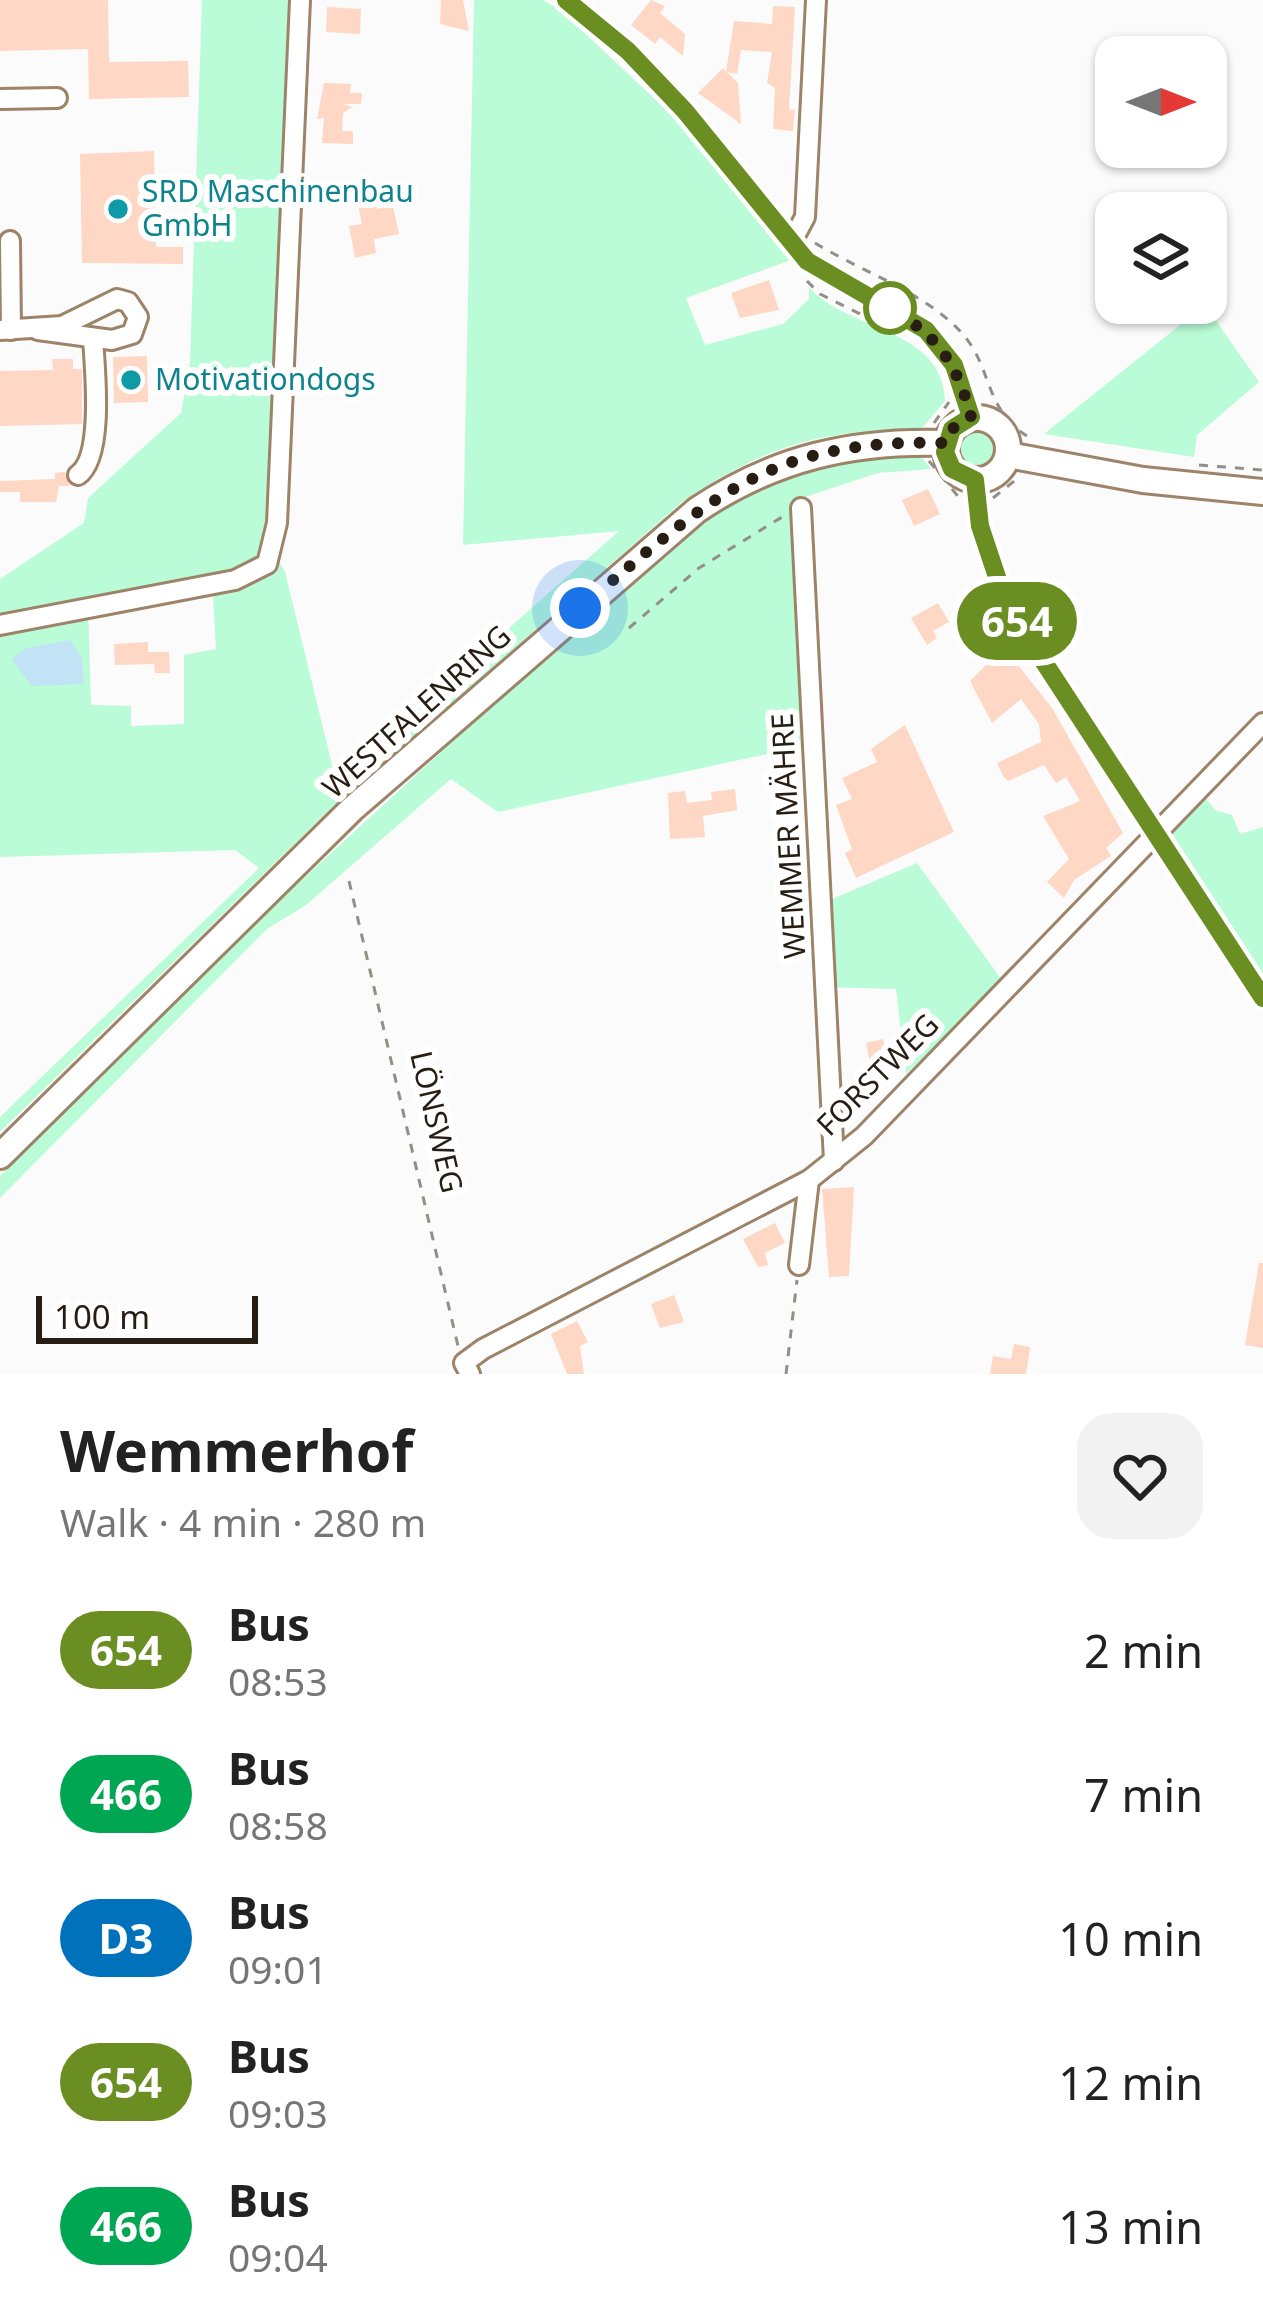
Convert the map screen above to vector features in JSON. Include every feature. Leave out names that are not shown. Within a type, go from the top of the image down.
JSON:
[{"type":"main road","points":[[971,417],[999,426],[1007,455],[1000,470],[975,480],[952,469],[946,443],[952,429],[971,417]]},
{"type":"main road","name":"WESTFALENRING","points":[[0,1156],[352,809],[697,510],[745,478],[784,463],[864,443],[946,443]]},
{"type":"main road","points":[[1007,455],[1143,480],[1263,492]]},
{"type":"street","points":[[0,625],[253,574],[267,564],[277,523],[300,0]]},
{"type":"street","points":[[566,0],[628,51],[685,111],[807,261],[926,330],[954,365],[971,417]]},
{"type":"street","points":[[791,243],[805,217],[816,0]]},
{"type":"street","points":[[0,99],[57,98]]},
{"type":"street","points":[[10,241],[6,330],[73,323],[117,298],[136,310],[137,327],[132,334],[93,338],[38,329]]},
{"type":"street","points":[[78,475],[88,466],[95,418],[93,338]]},
{"type":"street","points":[[975,480],[980,526],[1006,604],[1263,998]]},
{"type":"street","name":"WEMMER MÄHRE","points":[[801,508],[834,1161]]},
{"type":"street","name":"FORSTWEG","points":[[467,1368],[809,1180],[834,1161],[864,1136],[1263,723]]},
{"type":"street","points":[[799,1265],[809,1180]]},
{"type":"path","points":[[807,261],[805,279],[820,294],[902,334]]},
{"type":"path","points":[[948,390],[950,400]]},
{"type":"path","points":[[989,394],[1011,425],[1030,438]]},
{"type":"path","points":[[1184,463],[1263,470]]},
{"type":"path","points":[[629,628],[699,568],[764,524],[801,508]]},
{"type":"path","name":"LÖNSWEG","points":[[350,881],[467,1368]]},
{"type":"path","points":[[786,1374],[799,1265]]},
{"type":"green space","points":[[202,0],[292,0],[269,544],[285,572],[336,781],[619,531],[463,545],[474,0],[543,0],[560,10],[673,116],[791,260],[686,298],[705,345],[783,324],[809,299],[809,287],[826,302],[891,333],[928,358],[940,377],[945,401],[922,428],[853,433],[796,444],[741,466],[682,502],[325,814],[0,1132],[0,1117],[259,868],[235,850],[0,857],[0,579],[84,523],[88,498],[181,413],[190,362]],"holes":[[[212,579],[216,649],[184,655],[184,724],[131,726],[131,706],[91,705],[88,602]]]},
{"type":"green space","points":[[1181,324],[1218,324],[1259,382],[1197,435],[1194,457],[1044,434]]},
{"type":"green space","points":[[977,427],[992,433],[998,448],[992,463],[977,469],[962,463],[956,448],[962,433]]},
{"type":"green space","points":[[851,453],[919,454],[931,469],[878,473],[793,501],[809,745],[498,812],[451,779],[306,905],[267,929],[0,1198],[0,1176],[282,898],[598,608],[737,496]]},
{"type":"green space","points":[[1203,795],[1215,810],[1232,815],[1240,834],[1263,827],[1263,981],[1172,839],[1172,831]]},
{"type":"green space","points":[[917,863],[1002,980],[906,1074],[896,989],[822,987],[818,905]]},
{"type":"water","points":[[70,640],[82,658],[84,684],[32,686],[11,659],[27,648]]},
{"type":"building","points":[[0,0],[108,0],[109,62],[188,61],[189,97],[89,99],[88,49],[0,51]]},
{"type":"building","points":[[441,0],[463,0],[469,31],[440,24]]},
{"type":"building","points":[[651,0],[665,6],[660,13],[685,34],[683,56],[660,37],[655,44],[631,25]]},
{"type":"building","points":[[773,6],[795,7],[789,110],[795,110],[793,131],[773,129],[775,88],[767,83],[772,52],[741,50],[737,74],[727,72],[738,83],[741,124],[698,93],[723,68],[726,72],[734,21],[772,24]]},
{"type":"building","points":[[327,7],[361,9],[360,34],[326,32]]},
{"type":"building","points":[[324,83],[351,84],[350,93],[362,93],[361,104],[343,104],[352,107],[343,113],[342,131],[353,131],[353,144],[322,143],[324,118],[317,119]]},
{"type":"building","name":"SRD Maschinenbau GmbH","points":[[154,151],[156,247],[183,247],[183,264],[82,263],[80,154]]},
{"type":"building","points":[[373,192],[377,209],[393,206],[399,234],[374,239],[376,253],[355,258],[349,226],[362,224],[356,196]]},
{"type":"building","points":[[769,280],[779,310],[740,318],[731,293]]},
{"type":"building","name":"Motivationdogs","points":[[147,356],[148,402],[114,403],[113,357]]},
{"type":"building","points":[[52,359],[73,359],[73,369],[82,369],[82,424],[0,426],[0,371],[53,370]]},
{"type":"building","points":[[65,472],[70,486],[59,486],[56,502],[20,502],[20,492],[0,492],[0,481],[55,479],[55,473]]},
{"type":"building","points":[[928,489],[940,514],[914,526],[902,500]]},
{"type":"building","points":[[938,603],[949,622],[933,631],[937,638],[927,645],[911,618]]},
{"type":"building","points":[[997,625],[1011,647],[1007,651],[1052,708],[1123,833],[1106,848],[1111,856],[1074,880],[1064,898],[1047,882],[1069,859],[1043,816],[1080,801],[1066,777],[1056,783],[1044,765],[1008,781],[1003,776],[997,763],[1041,742],[1039,724],[1021,699],[992,723],[970,681],[994,657],[981,635]]},
{"type":"building","points":[[148,642],[148,652],[169,652],[170,673],[155,673],[154,664],[115,665],[114,644]]},
{"type":"building","points":[[905,725],[954,832],[856,878],[845,853],[852,849],[836,805],[852,799],[842,778],[877,762],[871,749]]},
{"type":"building","points":[[735,789],[737,810],[703,816],[705,837],[670,839],[668,793],[685,791],[687,803],[712,800],[711,792]]},
{"type":"building","points":[[883,1039],[885,1047],[893,1046],[898,1067],[873,1073],[865,1068],[870,1063],[866,1043]]},
{"type":"building","points":[[854,1187],[849,1276],[829,1277],[822,1189]]},
{"type":"building","points":[[775,1223],[785,1243],[765,1253],[768,1265],[758,1267],[743,1239]]},
{"type":"building","points":[[1259,1263],[1263,1263],[1263,1348],[1245,1345]]},
{"type":"building","points":[[674,1295],[684,1322],[660,1328],[651,1304]]},
{"type":"building","points":[[577,1321],[588,1342],[580,1346],[584,1374],[567,1374],[551,1334]]},
{"type":"building","points":[[1014,1344],[1030,1347],[1026,1374],[990,1374],[993,1356],[1011,1359]]},
{"type":"bus line","name":"654","points":[[566,0],[628,51],[685,111],[807,261],[912,319],[938,342],[954,365],[971,417],[948,436],[947,461],[958,475],[975,480],[980,526],[1006,604],[1263,998]]},
{"type":"place","name":"SRD Maschinenbau GmbH","points":[[118,209]]},
{"type":"place","name":"Motivationdogs","points":[[131,380]]},
{"type":"route","points":[[580,608],[697,510],[745,478],[864,443],[946,443],[952,429],[971,417],[963,386],[938,342],[912,319],[880,304],[890,308]]}]
